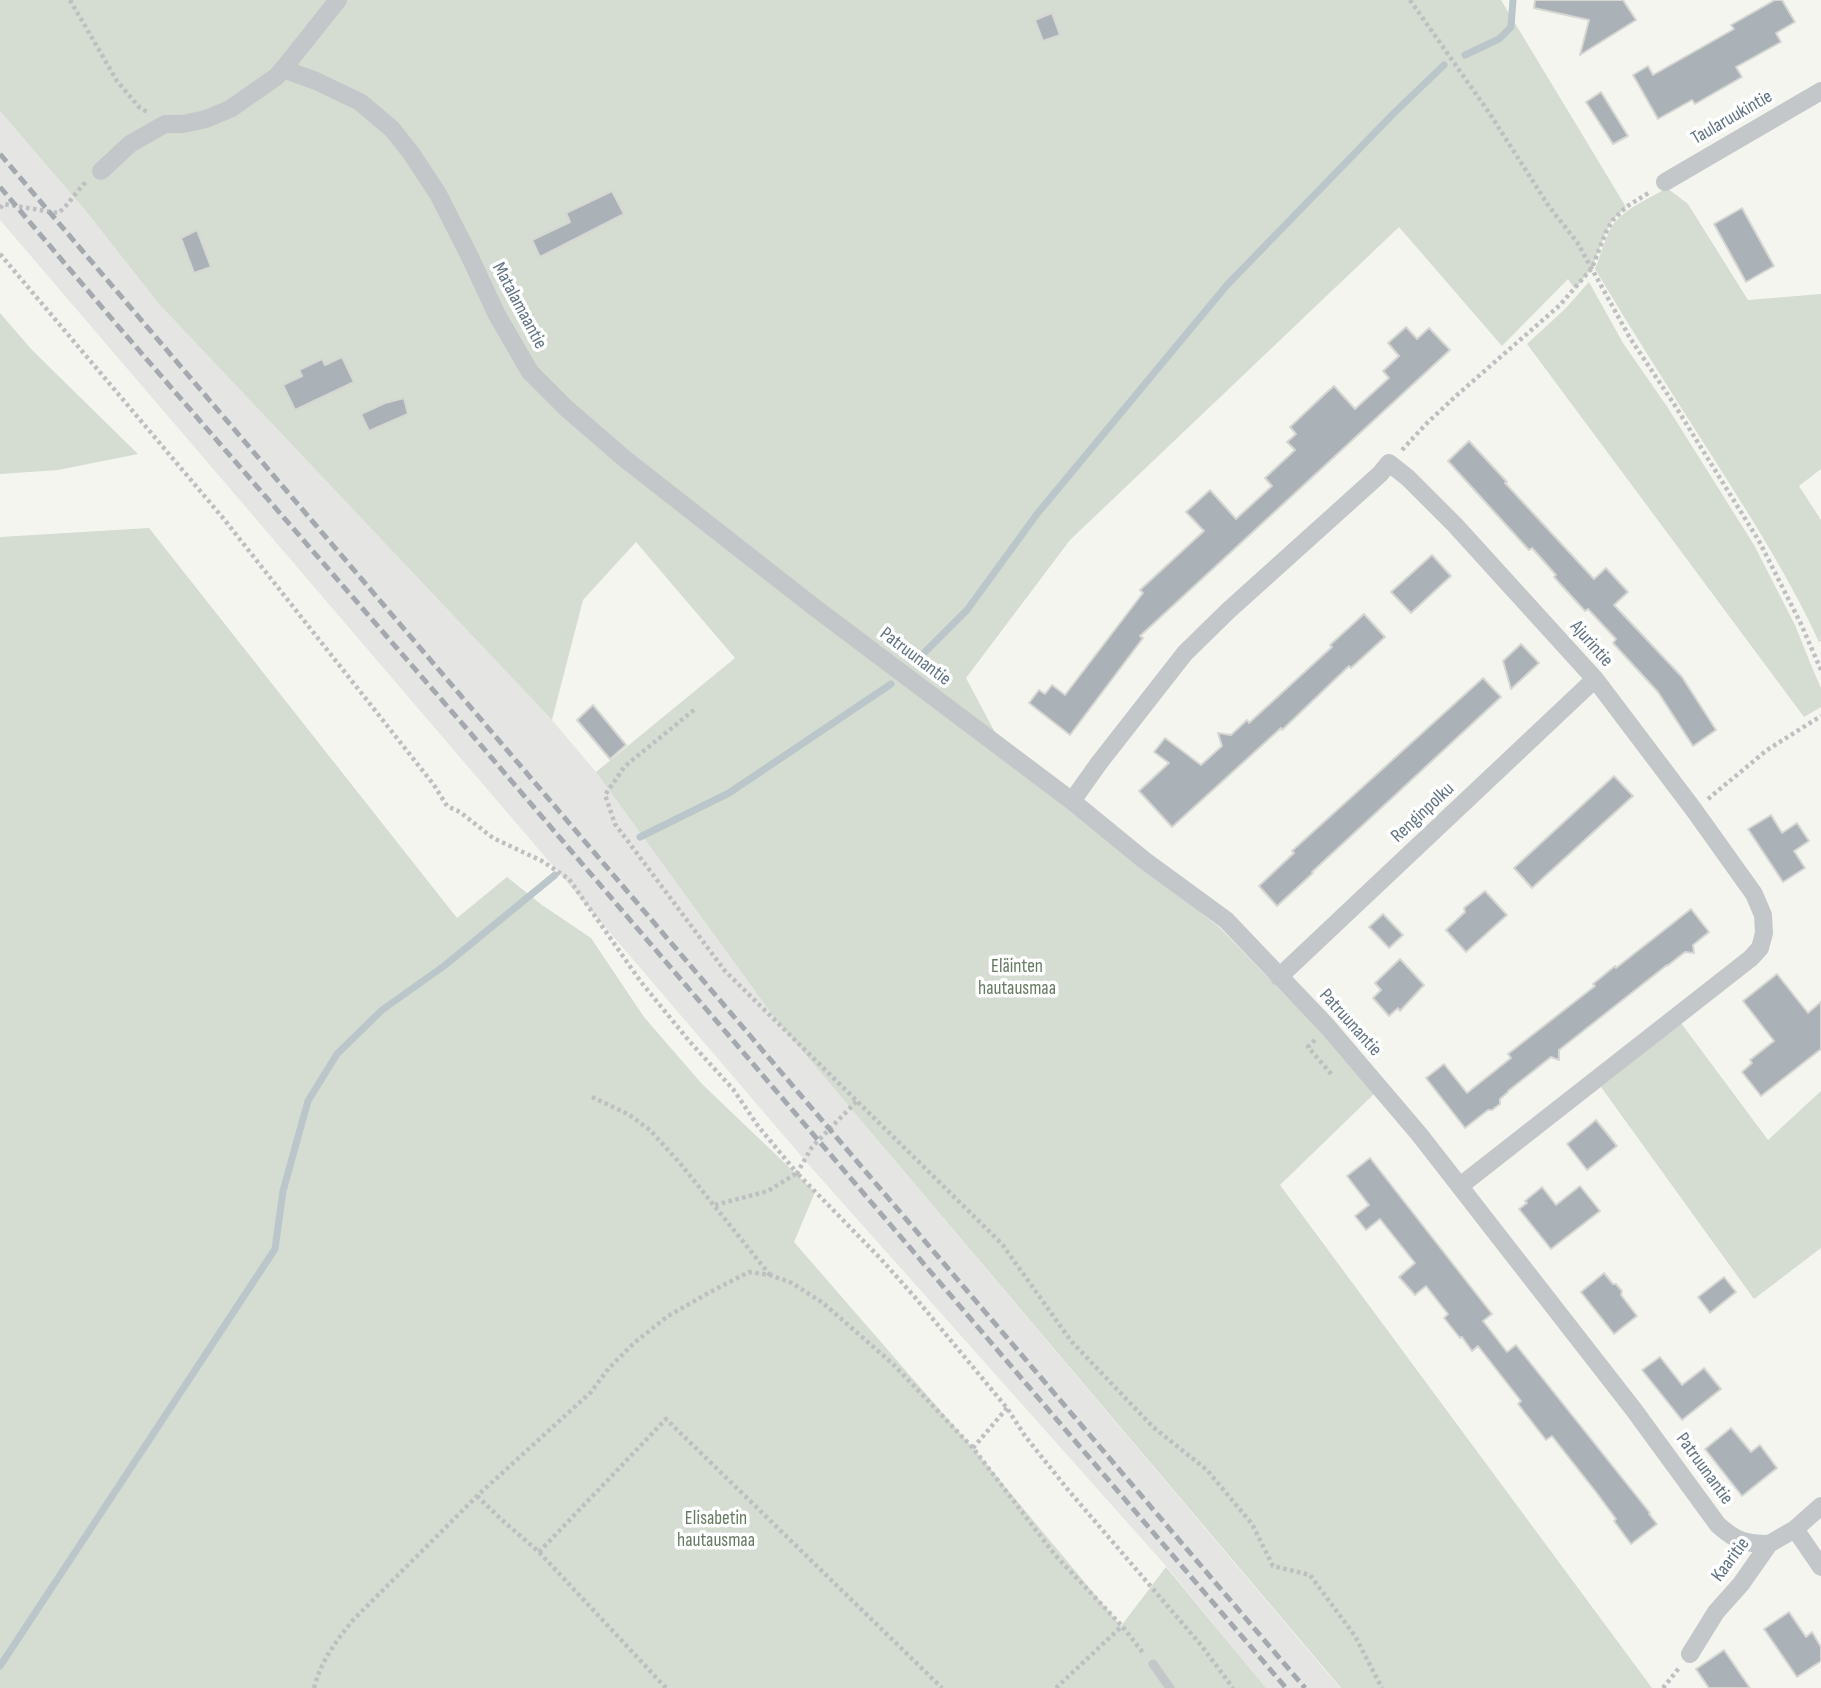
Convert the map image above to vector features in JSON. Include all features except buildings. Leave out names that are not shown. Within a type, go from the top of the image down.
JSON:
[{"type":"street","points":[[96,175],[130,144],[165,124],[183,124],[206,119],[230,108],[276,77],[338,0]]},
{"type":"street","name":"Matalamaantie","points":[[282,69],[316,81],[360,102],[392,129],[438,194],[497,315],[530,372],[566,408],[625,459],[814,607]]},
{"type":"street","name":"Taularuukintie","points":[[1665,182],[1821,91]]},
{"type":"street","points":[[1072,801],[1185,653],[1390,463]]},
{"type":"street","name":"Ajurintie","points":[[1390,463],[1455,525],[1595,679],[1754,894],[1763,915],[1764,933],[1760,948],[1751,958],[1460,1186]]},
{"type":"street","name":"Patruunantie","points":[[814,607],[1226,920],[1327,1026],[1419,1134],[1634,1410],[1718,1525],[1732,1537],[1752,1544],[1769,1544]]},
{"type":"street","name":"Renginpolku","points":[[1279,976],[1595,679]]},
{"type":"street","name":"Kaaritie","points":[[1690,1654],[1716,1612],[1741,1584],[1769,1544],[1796,1529],[1821,1506]]},
{"type":"street","points":[[1796,1529],[1821,1567]]},
{"type":"lane","points":[[1153,1664],[1170,1688]]},
{"type":"path","points":[[70,0],[117,81],[139,107],[165,124]]},
{"type":"path","points":[[1410,0],[1490,114],[1548,205],[1577,242],[1630,338],[1759,541],[1821,670]]},
{"type":"path","points":[[0,208],[4,204],[58,213],[75,193],[96,175]]},
{"type":"path","points":[[1390,463],[1457,395],[1560,305],[1592,268],[1606,232],[1614,220],[1626,207],[1665,182]]},
{"type":"path","points":[[0,254],[223,518],[434,785],[446,806],[460,811],[493,838],[542,861],[569,879],[641,982],[733,1089],[758,1126],[797,1173],[880,1258],[1007,1408],[1032,1446],[1201,1645],[1233,1688]]},
{"type":"path","points":[[1816,658],[1821,653]]},
{"type":"path","points":[[694,710],[625,766],[618,776],[606,794],[615,824],[724,971],[1002,1244],[1071,1341],[1153,1427],[1207,1469],[1252,1524],[1273,1566],[1310,1575],[1355,1636],[1382,1688]]},
{"type":"path","points":[[1694,810],[1767,750],[1821,716]]},
{"type":"path","points":[[592,1097],[628,1114],[650,1130],[715,1205],[770,1275]]},
{"type":"path","points":[[715,1205],[768,1191],[797,1173],[812,1147],[857,1101]]},
{"type":"path","points":[[314,1688],[320,1669],[335,1642],[389,1582],[477,1496],[591,1392],[609,1367],[634,1343],[668,1316],[749,1272],[770,1275],[792,1283],[823,1303],[893,1364],[973,1448],[1055,1555],[1122,1626],[1153,1664]]},
{"type":"path","points":[[973,1448],[1007,1408]]},
{"type":"path","points":[[539,1552],[666,1419],[942,1688]]},
{"type":"path","points":[[477,1496],[539,1552],[666,1688]]},
{"type":"path","points":[[1056,1688],[1122,1626]]},
{"type":"shaded area","points":[[0,111],[85,210],[159,304],[552,720],[596,772],[776,1020],[1340,1688],[1266,1688],[1166,1566],[808,1164],[0,220]]},
{"type":"green space","name":"Eläinten hautausmaa","points":[[0,0],[1501,0],[1626,207],[1606,232],[1592,268],[1575,289],[1568,279],[1502,346],[1399,227],[1070,540],[966,678],[999,740],[1067,807],[1219,927],[1319,1030],[1374,1094],[1280,1185],[1652,1688],[1341,1688],[776,1020],[596,772],[735,658],[636,542],[583,600],[552,720],[159,304],[85,210],[0,111]]},
{"type":"green space","points":[[1667,188],[1688,204],[1748,300],[1821,294],[1821,469],[1799,486],[1821,520],[1819,642],[1759,531],[1595,269],[1615,222],[1633,207]]},
{"type":"green space","points":[[1589,282],[1623,343],[1668,408],[1754,545],[1795,625],[1821,688],[1821,707],[1804,717],[1527,344],[1565,309]]},
{"type":"green space","points":[[0,313],[32,350],[138,454],[58,470],[0,474]]},
{"type":"green space","name":"Elisabetin hautausmaa","points":[[149,528],[457,918],[507,877],[591,938],[644,1017],[702,1084],[815,1192],[794,1242],[973,1448],[1121,1626],[1166,1567],[1266,1688],[0,1688],[0,537]]},
{"type":"green space","points":[[1681,1023],[1768,1140],[1821,1091],[1821,1248],[1754,1299],[1601,1087]]},
{"type":"waterway","points":[[1465,55],[1499,39],[1511,27],[1513,0]]},
{"type":"waterway","points":[[918,659],[967,610],[1037,514],[1227,285],[1444,65]]},
{"type":"waterway","points":[[640,837],[729,793],[891,684]]},
{"type":"waterway","points":[[0,1666],[275,1249],[283,1191],[308,1101],[337,1054],[382,1010],[444,966],[555,875]]},
{"type":"railway","points":[[0,154],[1305,1688]]},
{"type":"railway","points":[[0,187],[1286,1688]]}]
